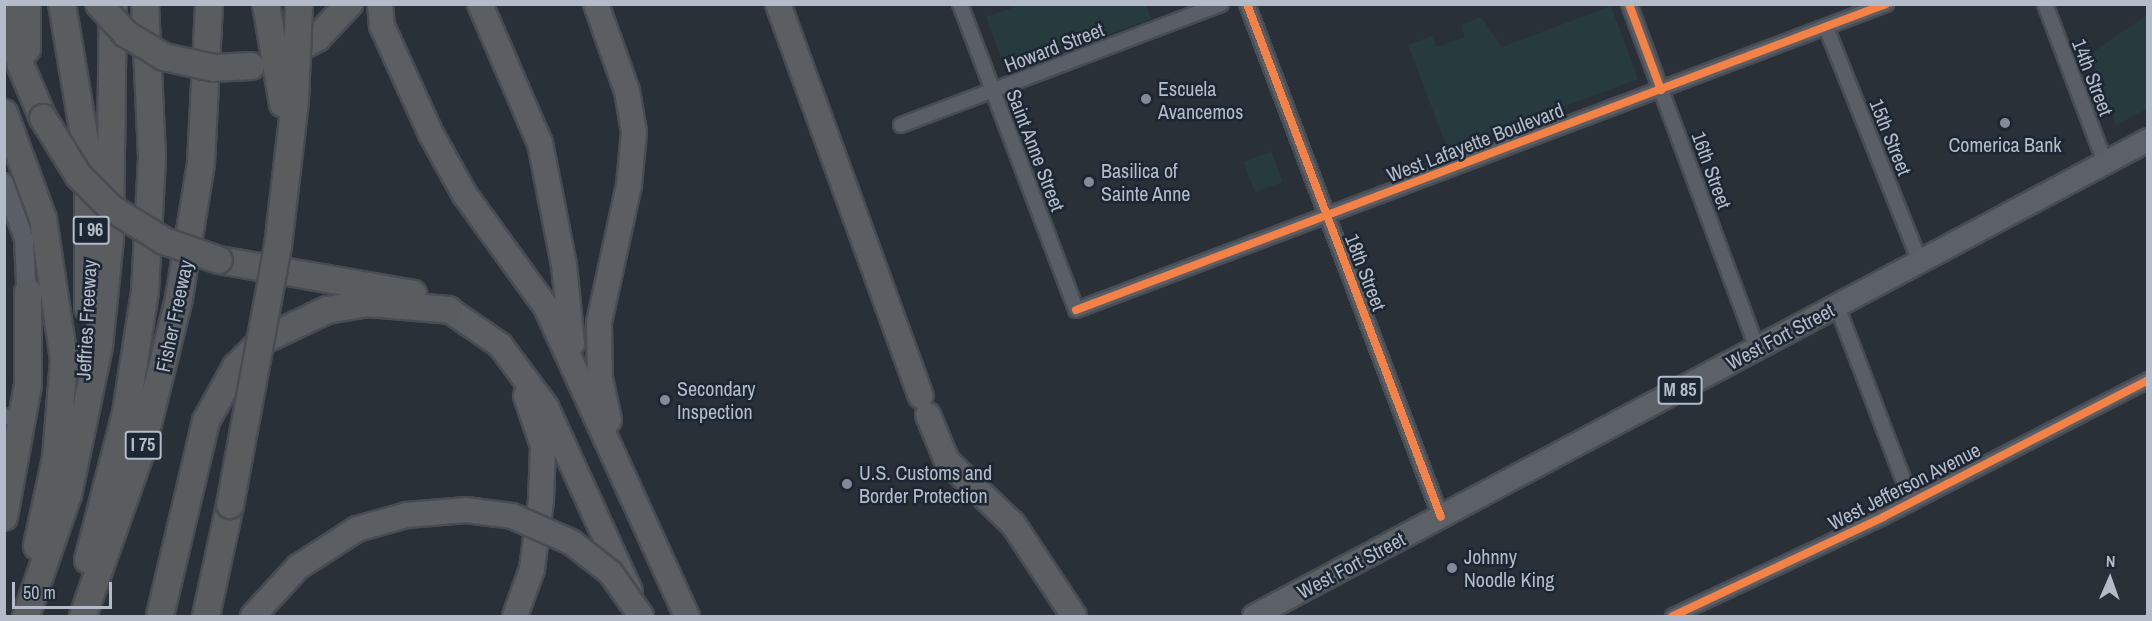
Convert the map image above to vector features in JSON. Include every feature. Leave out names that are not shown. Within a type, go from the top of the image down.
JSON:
[{"type":"highway","points":[[5,4],[21,66],[43,118],[79,176],[111,208],[164,241],[219,260],[294,277],[403,291],[449,310],[483,329],[513,360],[555,422],[641,616]]},
{"type":"highway","points":[[27,4],[29,63],[43,118]]},
{"type":"highway","name":"Jeffries Freeway","points":[[62,4],[84,111],[92,217],[77,458]]},
{"type":"highway","points":[[99,4],[126,34],[164,57],[214,68],[251,66],[317,38],[349,4]]},
{"type":"highway","points":[[26,616],[77,458],[106,281],[113,4]]},
{"type":"highway","points":[[68,616],[113,472],[141,323],[152,157],[145,4]]},
{"type":"highway","name":"Fisher Freeway","points":[[83,616],[150,418],[195,207],[209,4]]},
{"type":"highway","points":[[195,207],[219,117],[225,4]]},
{"type":"highway","points":[[266,4],[281,84],[285,186]]},
{"type":"highway","points":[[206,616],[271,284],[285,186],[299,4]]},
{"type":"highway","points":[[380,4],[382,26],[436,144],[465,195],[507,250],[546,308],[687,616]]},
{"type":"highway","points":[[480,4],[536,129],[558,231],[567,321],[581,385]]},
{"type":"highway","points":[[596,4],[632,114],[633,163],[597,340],[618,464]]},
{"type":"highway","points":[[778,4],[947,461],[1006,516],[1074,616]]},
{"type":"highway","points":[[4,113],[43,219],[64,360],[56,458],[18,616]]},
{"type":"highway","points":[[4,517],[28,385],[28,292]]},
{"type":"highway","points":[[160,616],[180,527],[214,401],[236,367],[262,341],[312,315],[346,306],[449,310]]},
{"type":"highway","points":[[513,360],[543,446],[532,569],[515,616]]},
{"type":"highway","points":[[253,616],[298,567],[357,529],[407,515],[466,510],[512,516],[571,542],[610,572],[641,616]]},
{"type":"highway","points":[[271,616],[303,583],[347,551],[408,528],[454,524],[510,531],[560,551],[604,582],[636,616]]},
{"type":"highway","points":[[149,616],[180,527]]},
{"type":"main road","name":"West Fort Street","points":[[1254,616],[2148,140]]},
{"type":"street","name":"Saint Anne Street","points":[[960,4],[1076,310]]},
{"type":"street","name":"Howard Street","points":[[901,125],[1221,4]]},
{"type":"street","name":"18th Street","points":[[1246,4],[1441,517]]},
{"type":"street","name":"16th Street","points":[[1629,4],[1757,348]]},
{"type":"street","name":"West Lafayette Boulevard","points":[[1076,310],[1886,4]]},
{"type":"street","name":"14th Street","points":[[2045,4],[2105,163]]},
{"type":"street","name":"15th Street","points":[[1826,27],[1920,261]]},
{"type":"street","points":[[4,443],[28,292],[24,239],[6,186]]},
{"type":"street","points":[[1837,306],[1912,502]]},
{"type":"street","name":"West Jefferson Avenue","points":[[1673,616],[1912,502],[2148,380]]},
{"type":"green space","points":[[1020,5],[1146,5],[1151,19],[1007,73],[986,17]]},
{"type":"green space","points":[[1611,6],[1638,79],[1448,150],[1408,45],[1432,36],[1437,47],[1465,37],[1461,25],[1481,17],[1502,47]]},
{"type":"green space","points":[[2147,15],[2147,109],[2116,125],[2090,54]]},
{"type":"green space","points":[[1271,151],[1283,182],[1255,192],[1243,162]]},
{"type":"cycle path","points":[[1247,4],[1441,517]]},
{"type":"cycle path","points":[[1629,4],[1661,90]]},
{"type":"cycle path","points":[[1076,310],[1886,4]]},
{"type":"cycle path","points":[[1673,616],[1883,517],[2148,380]]},
{"type":"place","name":"Escuela Avancemos","points":[[1146,99]]},
{"type":"place","name":"Comerica Bank","points":[[2005,123]]},
{"type":"place","name":"Basilica of Sainte Anne","points":[[1089,182]]},
{"type":"place","name":"Secondary Inspection","points":[[665,400]]},
{"type":"place","name":"U.S. Customs and Border Protection","points":[[847,484]]},
{"type":"place","name":"Johnny Noodle King","points":[[1452,568]]}]
